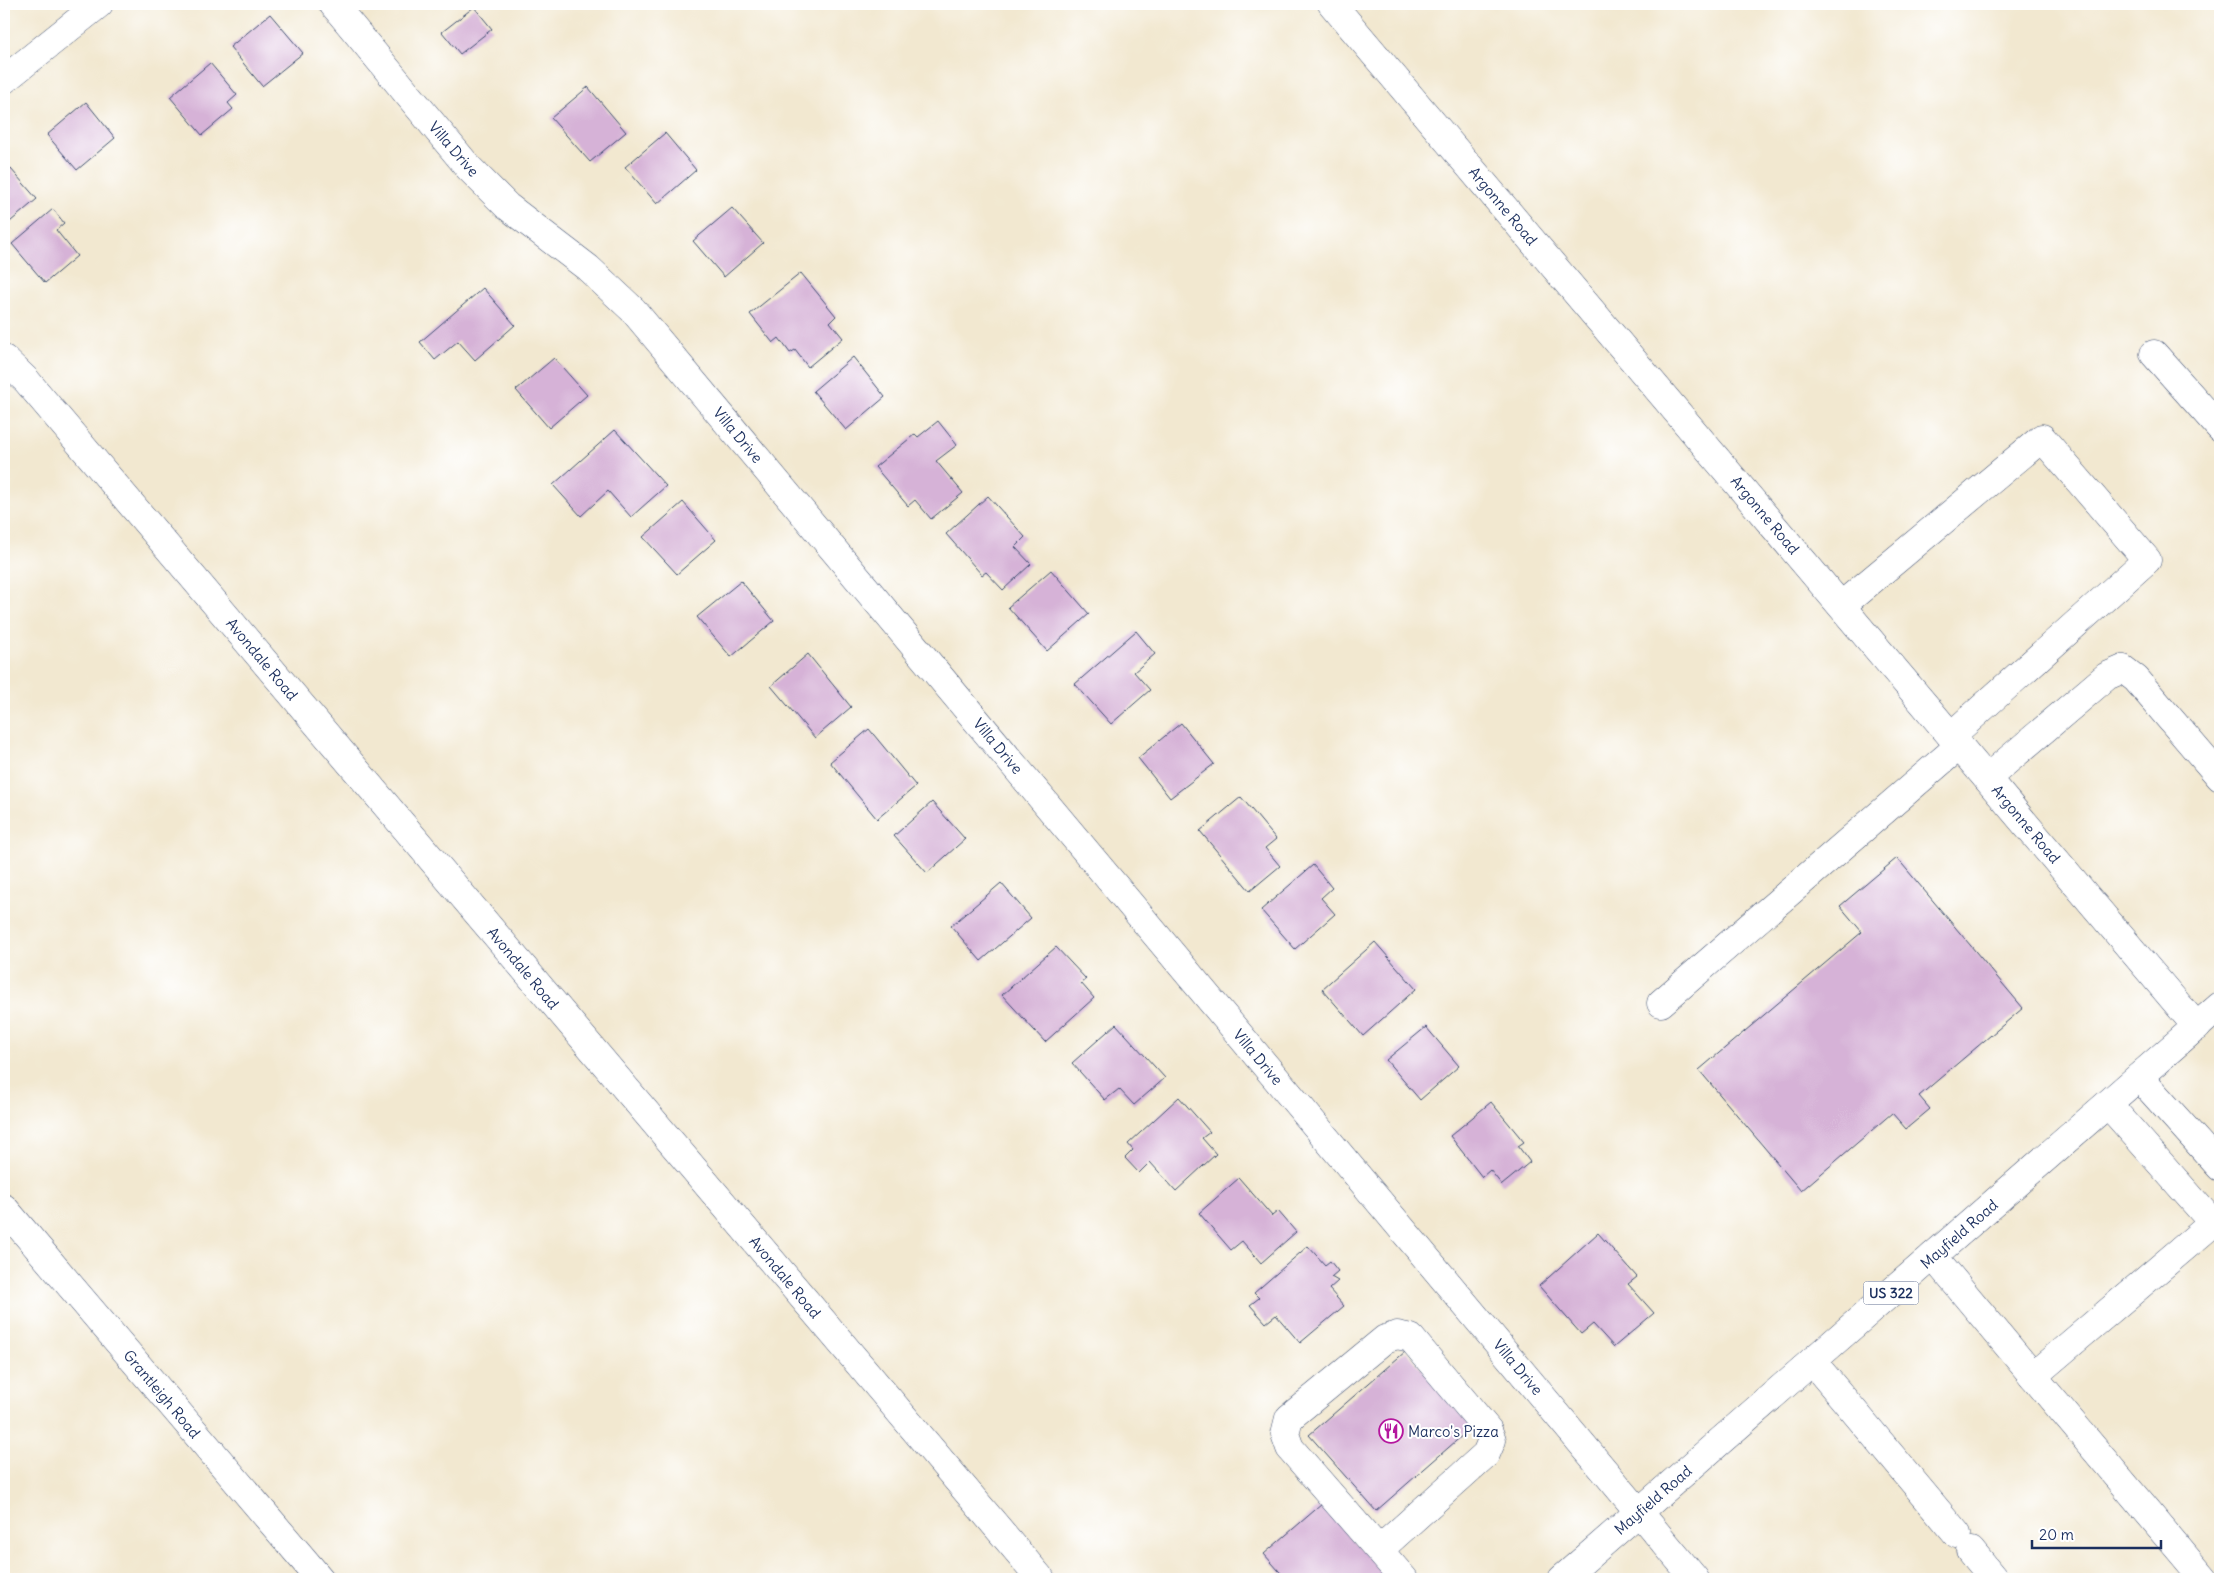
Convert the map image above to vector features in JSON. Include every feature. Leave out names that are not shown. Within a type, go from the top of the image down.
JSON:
[{"type":"street","points":[[4,80],[99,4]]},
{"type":"street","name":"Villa Drive","points":[[333,4],[469,168],[507,206],[588,268],[633,310],[1695,1579]]},
{"type":"street","name":"Argonne Road","points":[[1332,4],[2197,1027]]},
{"type":"street","points":[[2154,354],[2220,428]]},
{"type":"street","name":"Avondale Road","points":[[4,359],[26,380],[1041,1579]]},
{"type":"street","points":[[1661,1003],[1955,741],[2148,560],[2042,438],[1842,605]]},
{"type":"street","points":[[1987,778],[2107,676],[2123,670],[2136,678],[2220,777]]},
{"type":"street","name":"Mayfield Road","points":[[1562,1579],[2220,1006]]},
{"type":"street","points":[[2139,1077],[2220,1167]]},
{"type":"street","points":[[2033,1376],[2216,1227],[2108,1104]]},
{"type":"street","name":"Grantleigh Road","points":[[4,1208],[320,1579]]},
{"type":"street","points":[[1933,1256],[2204,1579]]},
{"type":"street","points":[[1379,1550],[1486,1454],[1492,1440],[1488,1430],[1411,1338],[1397,1335],[1384,1339],[1302,1405],[1289,1418],[1285,1434],[1290,1448],[1404,1579]]},
{"type":"street","points":[[1812,1361],[1994,1579]]},
{"type":"street","points":[[2217,1579],[2220,1576]]},
{"type":"building","points":[[474,7],[492,29],[460,54],[442,32]]},
{"type":"building","points":[[270,14],[303,53],[262,86],[230,47]]},
{"type":"building","points":[[210,63],[237,95],[228,103],[233,109],[202,135],[170,97]]},
{"type":"building","points":[[588,87],[626,132],[590,162],[551,118]]},
{"type":"building","points":[[86,102],[115,138],[77,170],[47,135]]},
{"type":"building","points":[[665,133],[696,170],[657,204],[625,167]]},
{"type":"building","points":[[4,161],[37,199],[4,227]]},
{"type":"building","points":[[732,208],[763,243],[724,277],[693,241]]},
{"type":"building","points":[[53,209],[64,223],[56,230],[77,256],[45,283],[12,244]]},
{"type":"building","points":[[801,273],[836,316],[830,322],[843,338],[808,367],[795,350],[790,353],[779,338],[773,343],[750,314]]},
{"type":"building","points":[[483,288],[515,325],[475,360],[458,341],[435,360],[420,342]]},
{"type":"building","points":[[853,357],[885,397],[846,430],[813,391]]},
{"type":"building","points":[[554,358],[587,395],[549,428],[516,390]]},
{"type":"building","points":[[938,421],[957,445],[936,461],[963,493],[931,519],[915,500],[908,506],[875,467],[915,434],[918,437]]},
{"type":"building","points":[[615,430],[666,486],[631,517],[608,491],[581,516],[553,485]]},
{"type":"building","points":[[988,496],[1025,537],[1015,547],[1031,564],[1003,590],[986,572],[982,575],[946,534]]},
{"type":"building","points":[[683,502],[716,540],[677,574],[643,537]]},
{"type":"building","points":[[1051,570],[1089,614],[1047,651],[1008,607]]},
{"type":"building","points":[[741,581],[774,621],[731,657],[697,617]]},
{"type":"building","points":[[1136,631],[1155,654],[1134,672],[1150,690],[1111,724],[1075,684]]},
{"type":"building","points":[[808,654],[851,707],[815,738],[771,686]]},
{"type":"building","points":[[1181,723],[1214,764],[1170,798],[1138,758]]},
{"type":"building","points":[[869,729],[916,786],[877,819],[830,762]]},
{"type":"building","points":[[1241,797],[1276,839],[1265,848],[1280,866],[1250,891],[1200,831]]},
{"type":"building","points":[[932,802],[965,839],[927,873],[894,836]]},
{"type":"building","points":[[1897,858],[2023,1008],[1919,1096],[1930,1109],[1906,1129],[1892,1113],[1801,1191],[1699,1070],[1862,932],[1840,906]]},
{"type":"building","points":[[1313,865],[1332,888],[1321,898],[1335,914],[1295,949],[1261,910]]},
{"type":"building","points":[[1001,883],[1031,918],[981,961],[951,926]]},
{"type":"building","points":[[1375,942],[1416,989],[1363,1036],[1322,989]]},
{"type":"building","points":[[1056,947],[1086,979],[1081,983],[1094,998],[1045,1042],[1002,995]]},
{"type":"building","points":[[1116,1024],[1165,1078],[1134,1105],[1119,1089],[1105,1100],[1072,1063]]},
{"type":"building","points":[[1426,1027],[1459,1066],[1420,1100],[1386,1060]]},
{"type":"building","points":[[1179,1097],[1210,1132],[1202,1138],[1216,1154],[1176,1191],[1150,1162],[1139,1173],[1125,1158],[1133,1150],[1128,1144]]},
{"type":"building","points":[[1491,1102],[1524,1142],[1518,1146],[1530,1162],[1502,1185],[1490,1170],[1482,1177],[1450,1136]]},
{"type":"building","points":[[1239,1178],[1272,1216],[1278,1211],[1296,1232],[1261,1263],[1242,1241],[1231,1250],[1199,1213]]},
{"type":"building","points":[[1598,1233],[1637,1277],[1628,1284],[1654,1313],[1614,1347],[1593,1324],[1581,1334],[1539,1286]]},
{"type":"building","points":[[1308,1246],[1325,1265],[1330,1261],[1338,1271],[1331,1277],[1338,1281],[1329,1289],[1344,1306],[1300,1343],[1276,1315],[1266,1323],[1250,1305],[1259,1298],[1254,1293]]},
{"type":"building","name":"Marco's Pizza","points":[[1406,1351],[1472,1427],[1376,1511],[1309,1435]]},
{"type":"building","points":[[1322,1504],[1388,1579],[1286,1579],[1264,1554]]},
{"type":"place","name":"Marco's Pizza","points":[[1391,1431]]}]
